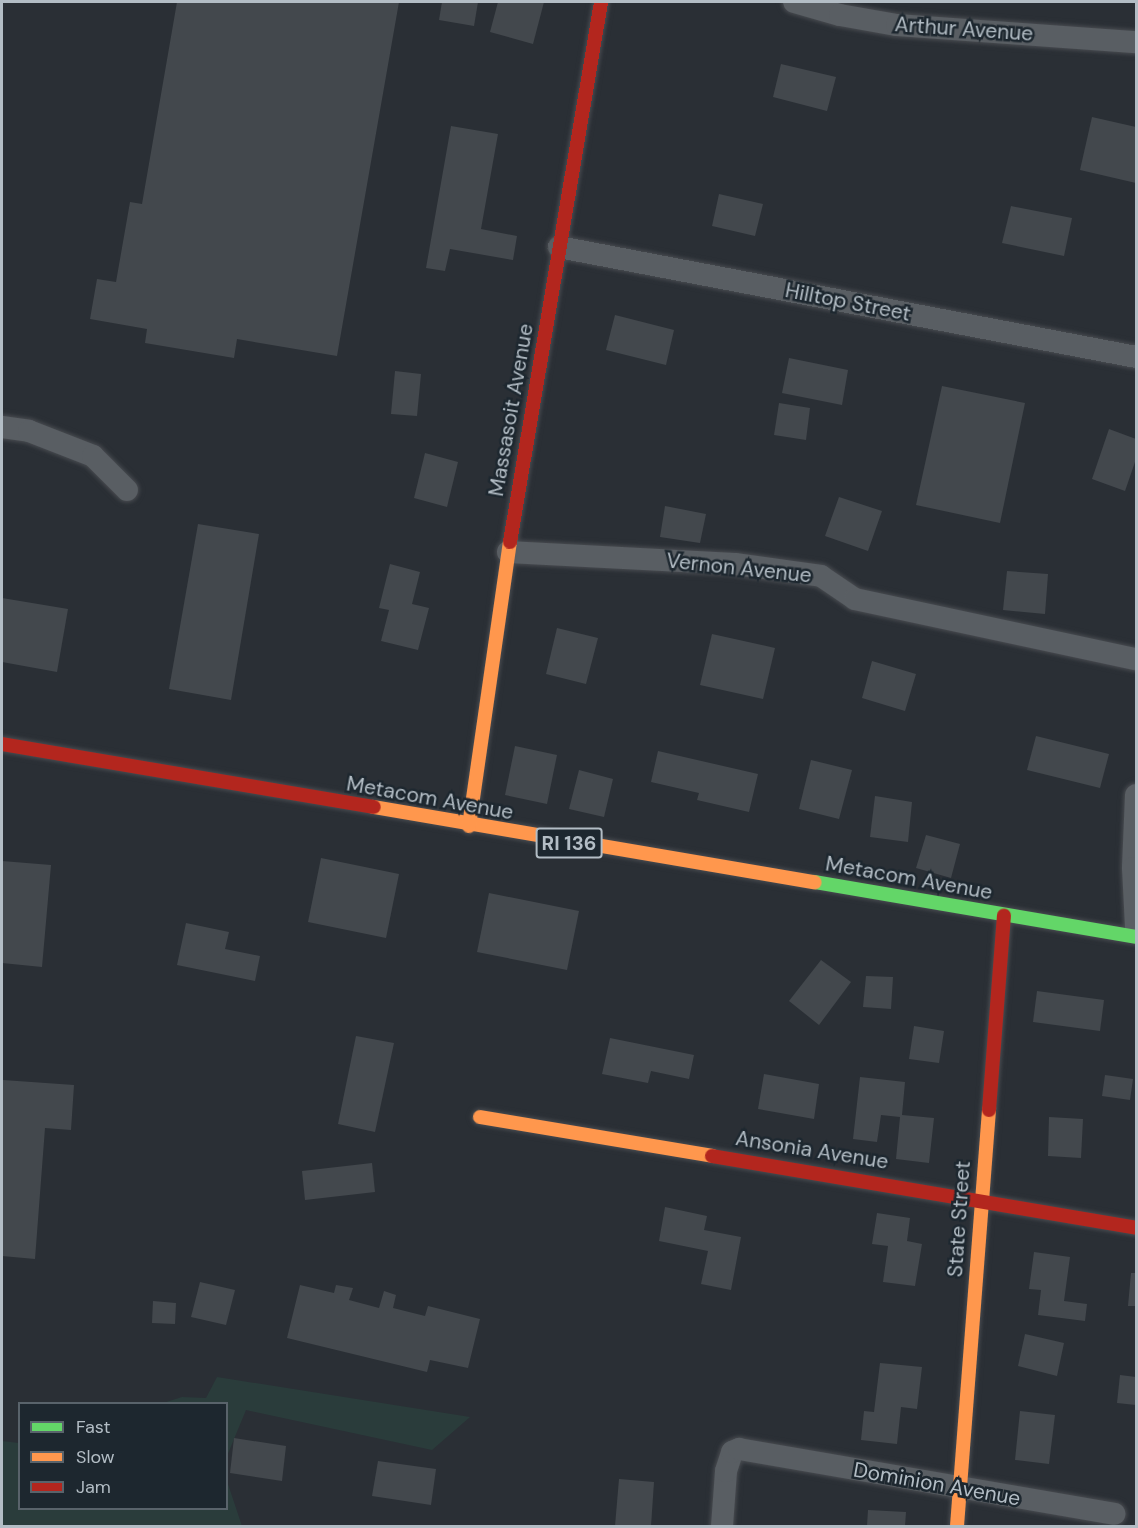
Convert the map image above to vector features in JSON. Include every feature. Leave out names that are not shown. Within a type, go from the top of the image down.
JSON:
[{"type":"street","name":"Massasoit Avenue","points":[[469,826],[508,552],[601,2]]},
{"type":"street","name":"Arthur Avenue","points":[[794,2],[840,15],[897,25],[1137,42]]},
{"type":"street","name":"Hilltop Street","points":[[560,247],[1137,357]]},
{"type":"street","points":[[2,426],[29,431],[93,456],[127,490]]},
{"type":"street","name":"Vernon Avenue","points":[[508,552],[735,564],[821,576],[855,599],[1137,659]]},
{"type":"street","name":"Metacom Avenue","points":[[2,744],[469,826],[1137,937]]},
{"type":"street","points":[[1137,795],[1132,868],[1137,928]]},
{"type":"street","name":"State Street","points":[[957,1527],[1004,916]]},
{"type":"street","name":"Ansonia Avenue","points":[[480,1117],[981,1199],[1137,1228]]},
{"type":"street","name":"Dominion Avenue","points":[[722,1527],[726,1471],[732,1452],[760,1452],[960,1490],[1113,1515]]},
{"type":"shaded area","points":[[217,1377],[470,1417],[432,1450],[246,1410],[228,1454],[228,1402],[166,1402],[182,1397],[206,1398]]},
{"type":"shaded area","points":[[2,1441],[18,1443],[18,1510],[228,1510],[228,1484],[242,1526],[2,1526]]},
{"type":"building","points":[[177,2],[399,2],[337,356],[237,339],[234,358],[145,343],[147,329],[90,319],[97,279],[116,282],[130,202],[142,204]]},
{"type":"building","points":[[442,2],[478,2],[474,26],[439,20]]},
{"type":"building","points":[[498,2],[544,2],[533,44],[490,32]]},
{"type":"building","points":[[781,64],[836,77],[827,111],[773,97]]},
{"type":"building","points":[[1092,117],[1136,127],[1136,183],[1080,170]]},
{"type":"building","points":[[451,126],[498,134],[481,229],[517,236],[513,260],[450,249],[445,271],[426,268]]},
{"type":"building","points":[[719,194],[763,204],[755,236],[712,226]]},
{"type":"building","points":[[1011,206],[1072,218],[1064,256],[1002,243]]},
{"type":"building","points":[[615,315],[674,330],[666,365],[606,350]]},
{"type":"building","points":[[789,358],[848,370],[842,405],[782,393]]},
{"type":"building","points":[[395,371],[421,374],[417,416],[391,414]]},
{"type":"building","points":[[942,386],[1025,403],[1000,523],[916,505]]},
{"type":"building","points":[[779,403],[810,408],[806,440],[774,435]]},
{"type":"building","points":[[1109,429],[1136,439],[1136,459],[1125,491],[1092,479]]},
{"type":"building","points":[[425,453],[458,462],[447,507],[414,498]]},
{"type":"building","points":[[839,497],[882,511],[868,551],[825,536]]},
{"type":"building","points":[[665,506],[706,514],[700,543],[660,537]]},
{"type":"building","points":[[198,524],[259,534],[231,700],[169,689]]},
{"type":"building","points":[[390,564],[420,572],[412,604],[429,608],[418,650],[381,641],[389,610],[379,608]]},
{"type":"building","points":[[1007,571],[1048,574],[1045,614],[1003,610]]},
{"type":"building","points":[[2,598],[68,609],[57,672],[2,662]]},
{"type":"building","points":[[557,628],[598,638],[586,684],[546,674]]},
{"type":"building","points":[[712,634],[775,648],[763,699],[700,685]]},
{"type":"building","points":[[872,661],[916,674],[905,711],[862,698]]},
{"type":"building","points":[[1036,736],[1109,754],[1100,788],[1027,770]]},
{"type":"building","points":[[515,746],[557,755],[547,804],[505,795]]},
{"type":"building","points":[[658,751],[758,774],[749,812],[697,800],[699,793],[651,782]]},
{"type":"building","points":[[811,760],[852,770],[839,819],[799,809]]},
{"type":"building","points":[[579,770],[613,779],[604,817],[569,809]]},
{"type":"building","points":[[875,796],[912,802],[908,842],[870,837]]},
{"type":"building","points":[[926,835],[960,844],[951,878],[916,868]]},
{"type":"building","points":[[321,858],[399,874],[386,938],[308,922]]},
{"type":"building","points":[[2,861],[51,865],[42,967],[2,963]]},
{"type":"building","points":[[489,893],[579,911],[567,970],[477,952]]},
{"type":"building","points":[[186,923],[229,932],[225,949],[260,956],[255,981],[177,965]]},
{"type":"building","points":[[821,960],[851,982],[819,1025],[789,1001]]},
{"type":"building","points":[[866,976],[893,977],[891,1009],[863,1007]]},
{"type":"building","points":[[1037,991],[1104,1000],[1100,1031],[1033,1022]]},
{"type":"building","points":[[914,1026],[944,1031],[939,1063],[909,1059]]},
{"type":"building","points":[[356,1036],[394,1043],[375,1132],[338,1124]]},
{"type":"building","points":[[610,1038],[694,1055],[689,1079],[651,1071],[648,1083],[602,1074]]},
{"type":"building","points":[[764,1074],[819,1084],[814,1119],[758,1109]]},
{"type":"building","points":[[1105,1075],[1133,1079],[1130,1100],[1102,1096]]},
{"type":"building","points":[[860,1077],[905,1082],[902,1115],[934,1118],[929,1163],[896,1159],[900,1117],[881,1115],[877,1142],[853,1139]]},
{"type":"building","points":[[3,1080],[74,1085],[71,1130],[45,1128],[35,1259],[2,1256]]},
{"type":"building","points":[[1049,1117],[1083,1119],[1081,1158],[1048,1156]]},
{"type":"building","points":[[372,1163],[375,1192],[305,1200],[302,1171]]},
{"type":"building","points":[[665,1207],[707,1216],[704,1230],[741,1237],[731,1290],[701,1284],[708,1251],[659,1241]]},
{"type":"building","points":[[877,1213],[910,1218],[907,1241],[922,1244],[915,1286],[883,1282],[888,1246],[872,1244]]},
{"type":"building","points":[[1034,1252],[1070,1257],[1064,1301],[1087,1304],[1085,1321],[1038,1315],[1041,1290],[1029,1289]]},
{"type":"building","points":[[1131,1273],[1136,1273],[1136,1306],[1128,1306]]},
{"type":"building","points":[[200,1282],[235,1290],[226,1325],[191,1317]]},
{"type":"building","points":[[300,1285],[334,1293],[336,1285],[353,1288],[349,1300],[379,1308],[384,1291],[396,1295],[393,1308],[425,1316],[428,1306],[480,1319],[468,1368],[430,1360],[427,1372],[287,1338]]},
{"type":"building","points":[[153,1301],[176,1303],[175,1324],[152,1323]]},
{"type":"building","points":[[1025,1334],[1064,1343],[1057,1376],[1018,1366]]},
{"type":"building","points":[[880,1363],[922,1367],[917,1409],[901,1407],[897,1444],[861,1440],[864,1411],[874,1412]]},
{"type":"building","points":[[1120,1375],[1136,1377],[1136,1405],[1117,1403]]},
{"type":"building","points":[[1020,1411],[1055,1415],[1049,1464],[1015,1460]]},
{"type":"building","points":[[234,1438],[286,1446],[282,1481],[230,1473]]},
{"type":"building","points":[[378,1461],[436,1469],[431,1505],[372,1496]]},
{"type":"building","points":[[619,1479],[654,1482],[651,1526],[615,1526]]},
{"type":"building","points":[[868,1510],[906,1512],[905,1526],[867,1526]]},
{"type":"traffic: fast","points":[[815,882],[1136,937]]},
{"type":"traffic: slow","points":[[469,826],[510,542]]},
{"type":"traffic: slow","points":[[374,807],[815,882]]},
{"type":"traffic: slow","points":[[957,1526],[989,1110]]},
{"type":"traffic: slow","points":[[480,1117],[712,1156]]},
{"type":"traffic: jam","points":[[510,542],[601,2]]},
{"type":"traffic: jam","points":[[2,744],[374,807]]},
{"type":"traffic: jam","points":[[989,1110],[1004,916]]},
{"type":"traffic: jam","points":[[712,1156],[1136,1228]]}]
